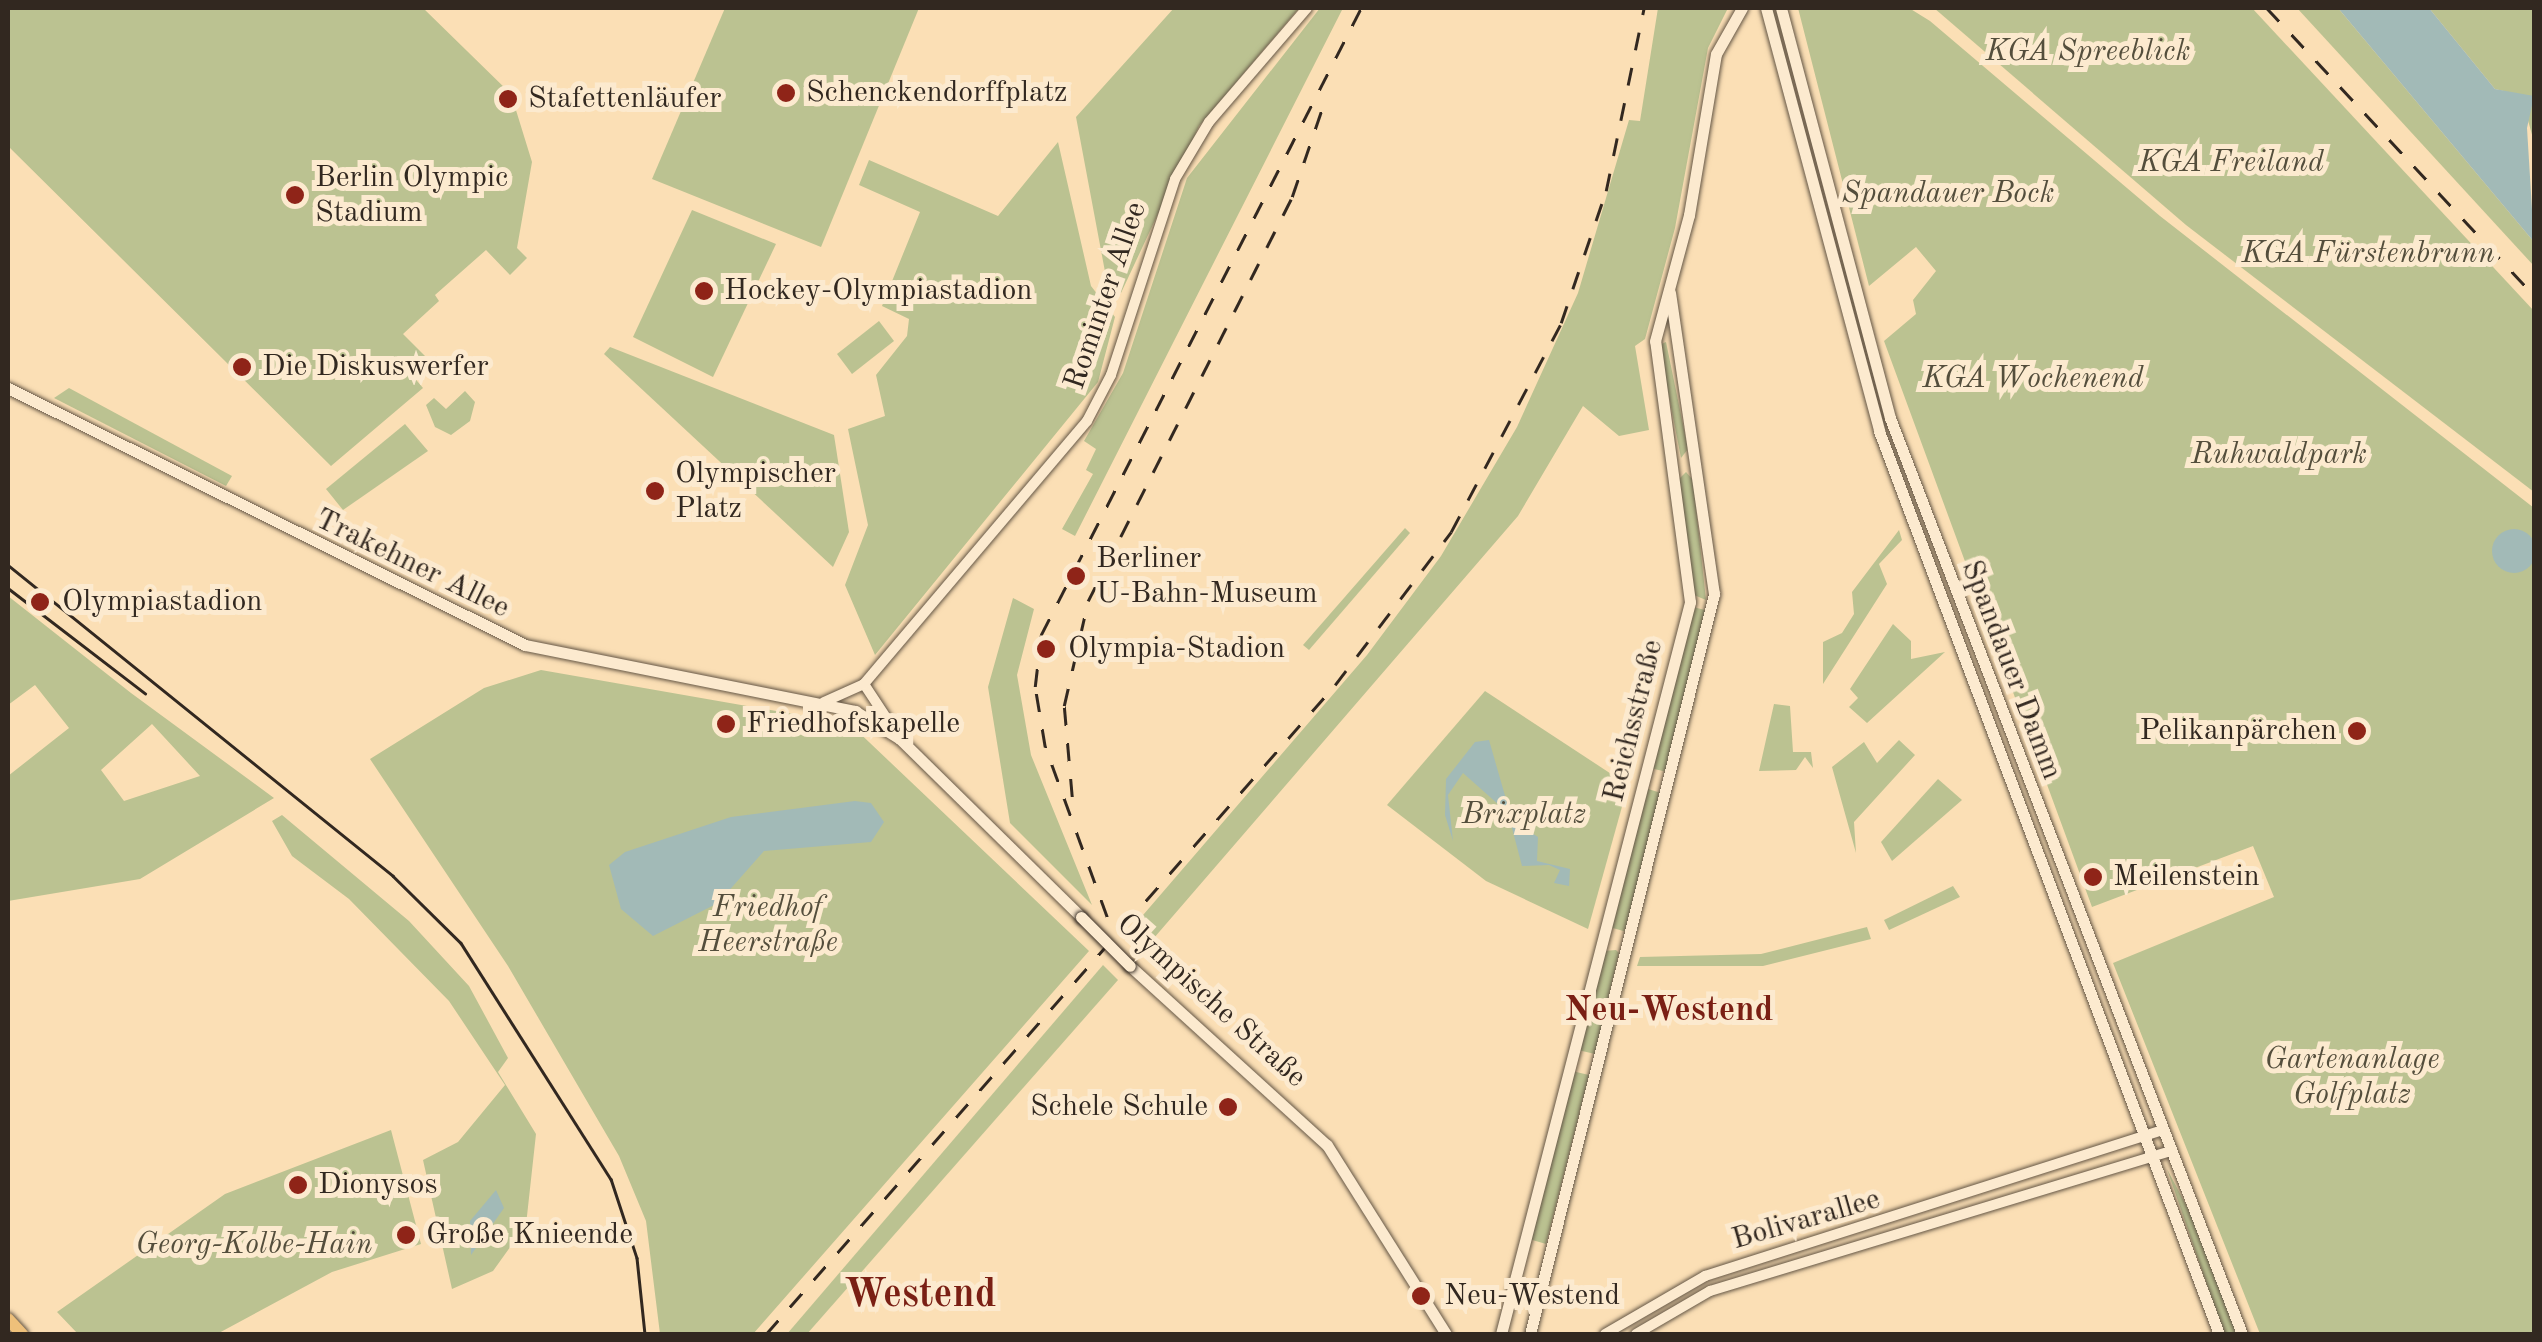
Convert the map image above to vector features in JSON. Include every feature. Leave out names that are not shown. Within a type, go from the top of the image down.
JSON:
[{"type":"main road","name":"Reichsstraße","points":[[1501,1334],[1690,602],[1654,369],[1716,54],[1742,8]]},
{"type":"main road","name":"Spandauer Damm","points":[[1766,8],[1879,431],[2219,1334]]},
{"type":"main road","name":"Spandauer Damm","points":[[1781,8],[1885,404],[2168,1152],[2242,1334]]},
{"type":"main road","name":"Reichsstraße","points":[[1530,1334],[1714,594],[1670,289]]},
{"type":"main road","name":"Trakehner Allee","points":[[8,388],[525,646],[824,702]]},
{"type":"main road","name":"Olympische Straße","points":[[824,702],[900,739],[1130,966],[1276,1090],[1327,1145],[1446,1334]]},
{"type":"main road","points":[[8,1320],[22,1334]]},
{"type":"street","name":"Rominter Allee","points":[[864,684],[988,530],[1087,421],[1175,179],[1209,122],[1307,8]]},
{"type":"street","points":[[824,702],[864,684]]},
{"type":"street","name":"Olympische Straße","points":[[864,684],[900,739]]},
{"type":"street","name":"Bolivarallee","points":[[1605,1334],[1705,1276],[2056,1169],[2160,1131]]},
{"type":"street","name":"Bolivarallee","points":[[1636,1334],[1710,1292],[2168,1152]]},
{"type":"street","points":[[2056,1169],[2061,1185]]},
{"type":"street","points":[[2032,1176],[2037,1192]]},
{"type":"green space","name":"Berlin Olympic Stadium","points":[[8,8],[423,8],[511,94],[532,162],[517,248],[527,258],[510,275],[486,250],[435,295],[439,301],[403,334],[428,359],[412,375],[423,388],[331,466],[8,146]]},
{"type":"green space","name":"Schenckendorffplatz","points":[[725,8],[919,8],[821,247],[652,179]]},
{"type":"green space","points":[[1174,8],[1299,8],[1199,126],[1121,293],[1106,277],[1076,117]]},
{"type":"green space","points":[[1320,8],[1343,8],[1075,536],[1062,529],[1093,474],[1086,470],[1096,449],[1084,441],[1123,373],[1187,178]]},
{"type":"green space","points":[[1658,8],[1728,8],[1708,48],[1675,228],[1645,339],[1635,346],[1649,430],[1619,436],[1583,406],[1518,516],[1141,953],[1125,936],[1367,655],[1441,556],[1517,427],[1578,293],[1629,120],[1640,121]]},
{"type":"green space","points":[[1798,8],[1909,8],[1930,21],[2160,216],[2534,508],[2534,1334],[2260,1334],[2113,963],[2274,897],[2253,846],[2092,907],[1884,341],[1916,314],[1913,300],[1936,271],[1916,247],[1869,286]]},
{"type":"green space","points":[[1934,8],[2252,8],[2534,311],[2534,492],[2186,225]]},
{"type":"green space","points":[[2297,8],[2338,8],[2534,242],[2534,266]]},
{"type":"green space","points":[[2429,8],[2534,8],[2534,142],[2521,95],[2495,89]]},
{"type":"green space","points":[[1058,142],[1091,286],[1115,317],[1098,382],[875,655],[845,585],[868,525],[848,429],[885,416],[876,375],[907,336],[909,319],[882,306],[920,212],[859,185],[869,160],[998,216]]},
{"type":"green space","name":"Hockey-Olympiastadion","points":[[692,210],[776,244],[713,377],[633,337]]},
{"type":"green space","points":[[879,321],[894,341],[852,374],[837,354]]},
{"type":"green space","points":[[1666,342],[1688,449],[1681,458],[1659,345]]},
{"type":"green space","points":[[610,347],[834,435],[849,532],[833,567],[604,354]]},
{"type":"green space","points":[[69,388],[232,476],[226,486],[54,398]]},
{"type":"green space","points":[[465,391],[475,402],[470,421],[451,435],[435,427],[426,405],[434,398],[446,409]]},
{"type":"green space","points":[[405,424],[428,451],[343,510],[326,489]]},
{"type":"green space","points":[[1686,472],[1693,480],[1706,600],[1694,595],[1676,482]]},
{"type":"green space","points":[[1405,528],[1410,533],[1309,650],[1303,645]]},
{"type":"green space","points":[[1899,530],[1902,540],[1879,564],[1887,584],[1823,684],[1823,642],[1842,633],[1854,614],[1852,592]]},
{"type":"green space","points":[[8,596],[274,798],[140,879],[8,901],[8,776],[69,728],[35,685],[8,705]],"holes":[[[152,724],[200,776],[124,801],[101,770]]]},
{"type":"green space","points":[[1013,598],[1034,609],[1017,675],[1031,755],[1092,905],[1010,823],[988,687]]},
{"type":"green space","points":[[1693,607],[1705,610],[1667,772],[1650,768]]},
{"type":"green space","points":[[1893,624],[1911,641],[1911,659],[1945,652],[1867,723],[1849,707],[1858,698],[1850,689]]},
{"type":"green space","name":"Friedhof Heerstraße","points":[[541,670],[850,724],[1089,951],[753,1334],[660,1334],[646,1221],[619,1156],[508,966],[370,759],[484,688]]},
{"type":"green space","name":"Brixplatz","points":[[1485,691],[1628,785],[1588,929],[1486,881],[1387,805]]},
{"type":"green space","points":[[1774,704],[1790,706],[1793,752],[1811,752],[1813,768],[1805,757],[1796,770],[1759,771]]},
{"type":"green space","points":[[1899,740],[1915,755],[1854,822],[1856,853],[1832,767],[1864,742],[1877,763]]},
{"type":"green space","points":[[1938,779],[1962,800],[1892,861],[1881,842]]},
{"type":"green space","points":[[1645,788],[1661,793],[1627,932],[1609,927]]},
{"type":"green space","name":"Georg-Kolbe-Hain","points":[[282,815],[409,921],[469,986],[508,1058],[498,1072],[536,1134],[526,1225],[493,1271],[452,1289],[423,1160],[458,1142],[505,1085],[449,1001],[349,899],[292,856],[272,821]]},
{"type":"green space","points":[[1953,886],[1960,897],[1889,930],[1884,920]]},
{"type":"green space","points":[[1867,927],[1871,939],[1763,966],[1637,966],[1640,957],[1761,954]]},
{"type":"green space","points":[[1604,951],[1619,953],[1595,1054],[1578,1050]]},
{"type":"green space","points":[[1103,965],[1118,980],[807,1334],[787,1334]]},
{"type":"green space","points":[[1572,1071],[1589,1075],[1546,1244],[1529,1239]]},
{"type":"green space","name":"Georg-Kolbe-Hain","points":[[391,1130],[421,1244],[332,1272],[217,1334],[78,1334],[57,1312],[225,1194]]},
{"type":"green space","points":[[2167,1169],[2194,1220],[2238,1334],[2224,1334]]},
{"type":"water","points":[[2338,8],[2429,8],[2495,89],[2534,96],[2527,128],[2534,242]]},
{"type":"water","points":[[2514,529],[2529,536],[2536,551],[2529,566],[2514,573],[2499,566],[2492,551],[2499,536]]},
{"type":"water","points":[[1489,740],[1512,820],[1538,837],[1537,861],[1570,869],[1569,886],[1554,883],[1560,870],[1549,865],[1522,866],[1508,813],[1463,773],[1448,795],[1453,841],[1445,815],[1446,779],[1475,742]]},
{"type":"water","points":[[855,801],[871,803],[884,822],[871,842],[764,851],[718,903],[653,936],[621,909],[609,865],[625,852],[731,817]]},
{"type":"water","points":[[496,1190],[504,1208],[471,1255],[470,1221]]},
{"type":"tram line","points":[[8,565],[393,876],[461,943],[611,1179],[637,1258],[645,1334]]},
{"type":"tram line","points":[[8,588],[145,693]]},
{"type":"railway","points":[[1107,917],[1045,747],[1035,687],[1041,635],[1361,8]]},
{"type":"railway","points":[[766,1334],[1335,685],[1451,532],[1561,323],[1606,191],[1644,8]]},
{"type":"railway","points":[[2267,8],[2534,295]]},
{"type":"railway","points":[[1072,797],[1064,706],[1088,601],[1292,197],[1325,100]]},
{"type":"place","name":"Schenckendorffplatz","points":[[786,93]]},
{"type":"place","name":"Stafettenläufer","points":[[508,99]]},
{"type":"place","name":"Berlin Olympic Stadium","points":[[295,195]]},
{"type":"place","name":"Hockey-Olympiastadion","points":[[704,291]]},
{"type":"place","name":"Die Diskuswerfer","points":[[242,367]]},
{"type":"place","name":"Olympischer Platz","points":[[655,491]]},
{"type":"place","name":"Berliner U-Bahn-Museum","points":[[1076,576]]},
{"type":"place","name":"Olympiastadion","points":[[40,602]]},
{"type":"place","name":"Olympia-Stadion","points":[[1046,649]]},
{"type":"place","name":"Friedhofskapelle","points":[[726,724]]},
{"type":"place","name":"Pelikanpärchen","points":[[2357,731]]},
{"type":"place","name":"Meilenstein","points":[[2093,877]]},
{"type":"place","name":"Schele Schule","points":[[1228,1107]]},
{"type":"place","name":"Dionysos","points":[[298,1185]]},
{"type":"place","name":"Große Knieende","points":[[406,1235]]},
{"type":"place","name":"Neu-Westend","points":[[1421,1296]]},
{"type":"district","name":"Neu-Westend","points":[[1669,1011]]},
{"type":"district","name":"Westend","points":[[920,1296]]},
{"type":"park label","name":"KGA Spreeblick","points":[[2088,52]]},
{"type":"park label","name":"KGA Freiland","points":[[2231,163]]},
{"type":"park label","name":"Spandauer Bock","points":[[1948,194]]},
{"type":"park label","name":"KGA Fürstenbrunn","points":[[2368,254]]},
{"type":"park label","name":"KGA Wochenend","points":[[2033,379]]},
{"type":"park label","name":"Ruhwaldpark","points":[[2279,455]]},
{"type":"park label","name":"Gartenanlage Golfplatz","points":[[2352,1077]]}]
